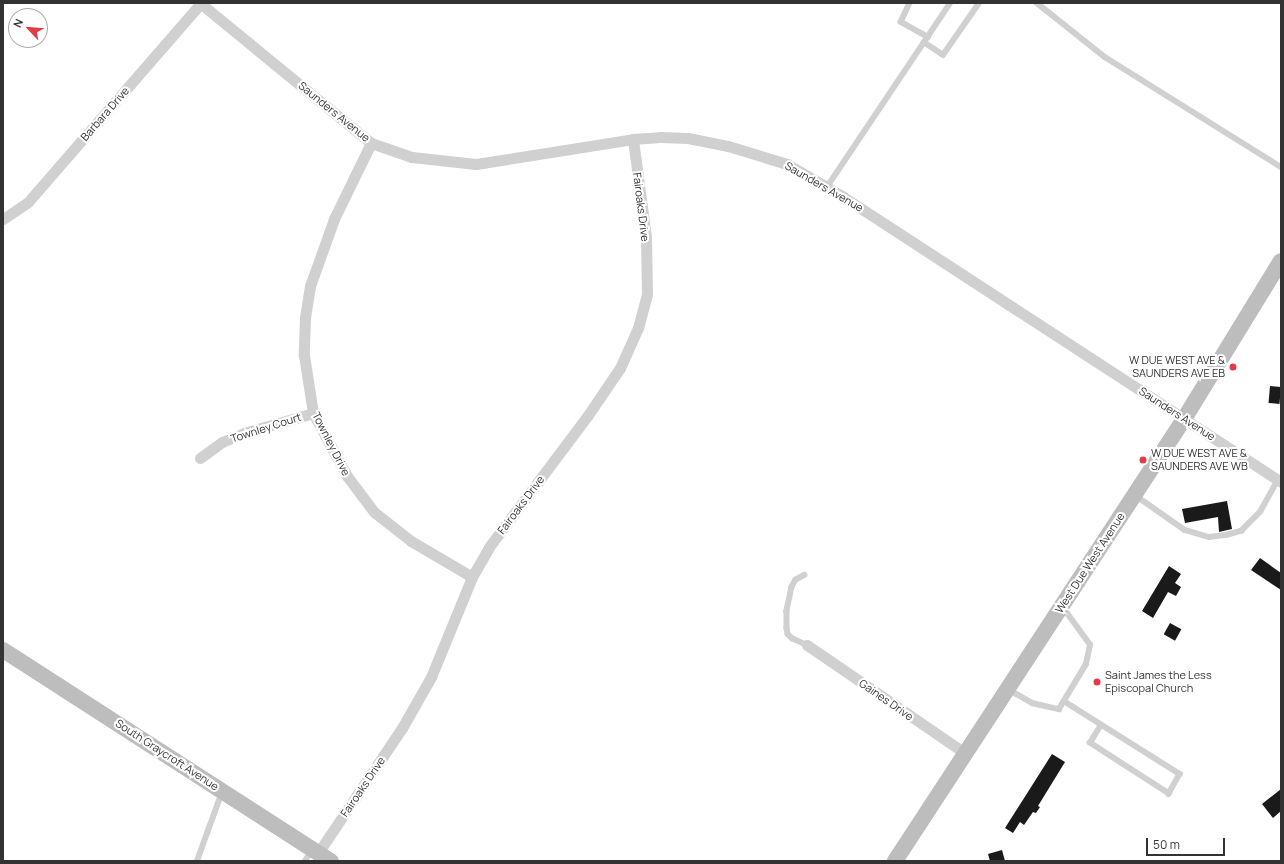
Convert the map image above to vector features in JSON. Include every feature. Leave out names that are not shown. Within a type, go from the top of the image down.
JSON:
[{"type":"main road","name":"West Due West Avenue","points":[[898,860],[1184,419],[1281,261]]},
{"type":"main road","name":"South Graycroft Avenue","points":[[3,650],[222,791],[317,856]]},
{"type":"street","name":"Saunders Avenue","points":[[201,3],[371,143],[412,157],[476,164],[633,139],[660,137],[688,138],[728,146],[787,164],[827,187],[1280,481]]},
{"type":"street","name":"Barbara Drive","points":[[3,219],[28,202],[201,3]]},
{"type":"street","name":"Fairoaks Drive","points":[[317,856],[402,728],[431,676],[472,577],[489,547],[584,421],[612,380],[620,368],[638,328],[648,294],[646,237],[633,139]]},
{"type":"street","name":"Townley Drive","points":[[371,143],[334,219],[310,286],[305,317],[304,355],[313,413],[347,476],[374,512],[410,541],[472,577]]},
{"type":"street","name":"Townley Court","points":[[200,458],[222,442],[237,436],[313,413]]},
{"type":"street","name":"Gaines Drive","points":[[807,645],[966,754]]},
{"type":"lane","points":[[910,3],[901,22],[928,37]]},
{"type":"lane","points":[[827,187],[928,37],[949,3]]},
{"type":"lane","points":[[924,42],[943,55],[979,3]]},
{"type":"lane","points":[[1037,3],[1105,57],[1281,167]]},
{"type":"lane","points":[[1134,495],[1186,530],[1209,537],[1241,531],[1260,512],[1280,481]]},
{"type":"lane","points":[[805,575],[796,580],[792,587],[787,611],[787,628],[788,634],[792,638],[807,645]]},
{"type":"lane","points":[[1008,689],[1032,703],[1059,709],[1086,664],[1090,645],[1062,606]]},
{"type":"lane","points":[[1064,701],[1180,774],[1169,794],[1090,743],[1101,725]]},
{"type":"lane","points":[[198,861],[222,791]]},
{"type":"building","points":[[1270,386],[1281,387],[1279,404],[1269,403]]},
{"type":"building","points":[[1227,501],[1232,529],[1219,532],[1218,517],[1185,523],[1182,509]]},
{"type":"building","points":[[1260,558],[1281,573],[1281,590],[1251,570]]},
{"type":"building","points":[[1169,566],[1181,574],[1175,583],[1181,587],[1176,596],[1168,592],[1153,618],[1142,611]]},
{"type":"building","points":[[1170,623],[1181,629],[1175,641],[1164,634]]},
{"type":"building","points":[[1052,754],[1065,762],[1038,806],[1040,807],[1036,813],[1033,812],[1024,825],[1020,822],[1013,833],[1005,828]]},
{"type":"building","points":[[1281,789],[1281,811],[1273,818],[1262,804]]},
{"type":"building","points":[[1002,850],[1005,861],[990,861],[988,854]]},
{"type":"place","name":"W DUE WEST AVE & SAUNDERS AVE EB","points":[[1233,367]]},
{"type":"place","name":"W DUE WEST AVE & SAUNDERS AVE WB","points":[[1143,460]]},
{"type":"place","name":"Saint James the Less Episcopal Church","points":[[1097,682]]}]
